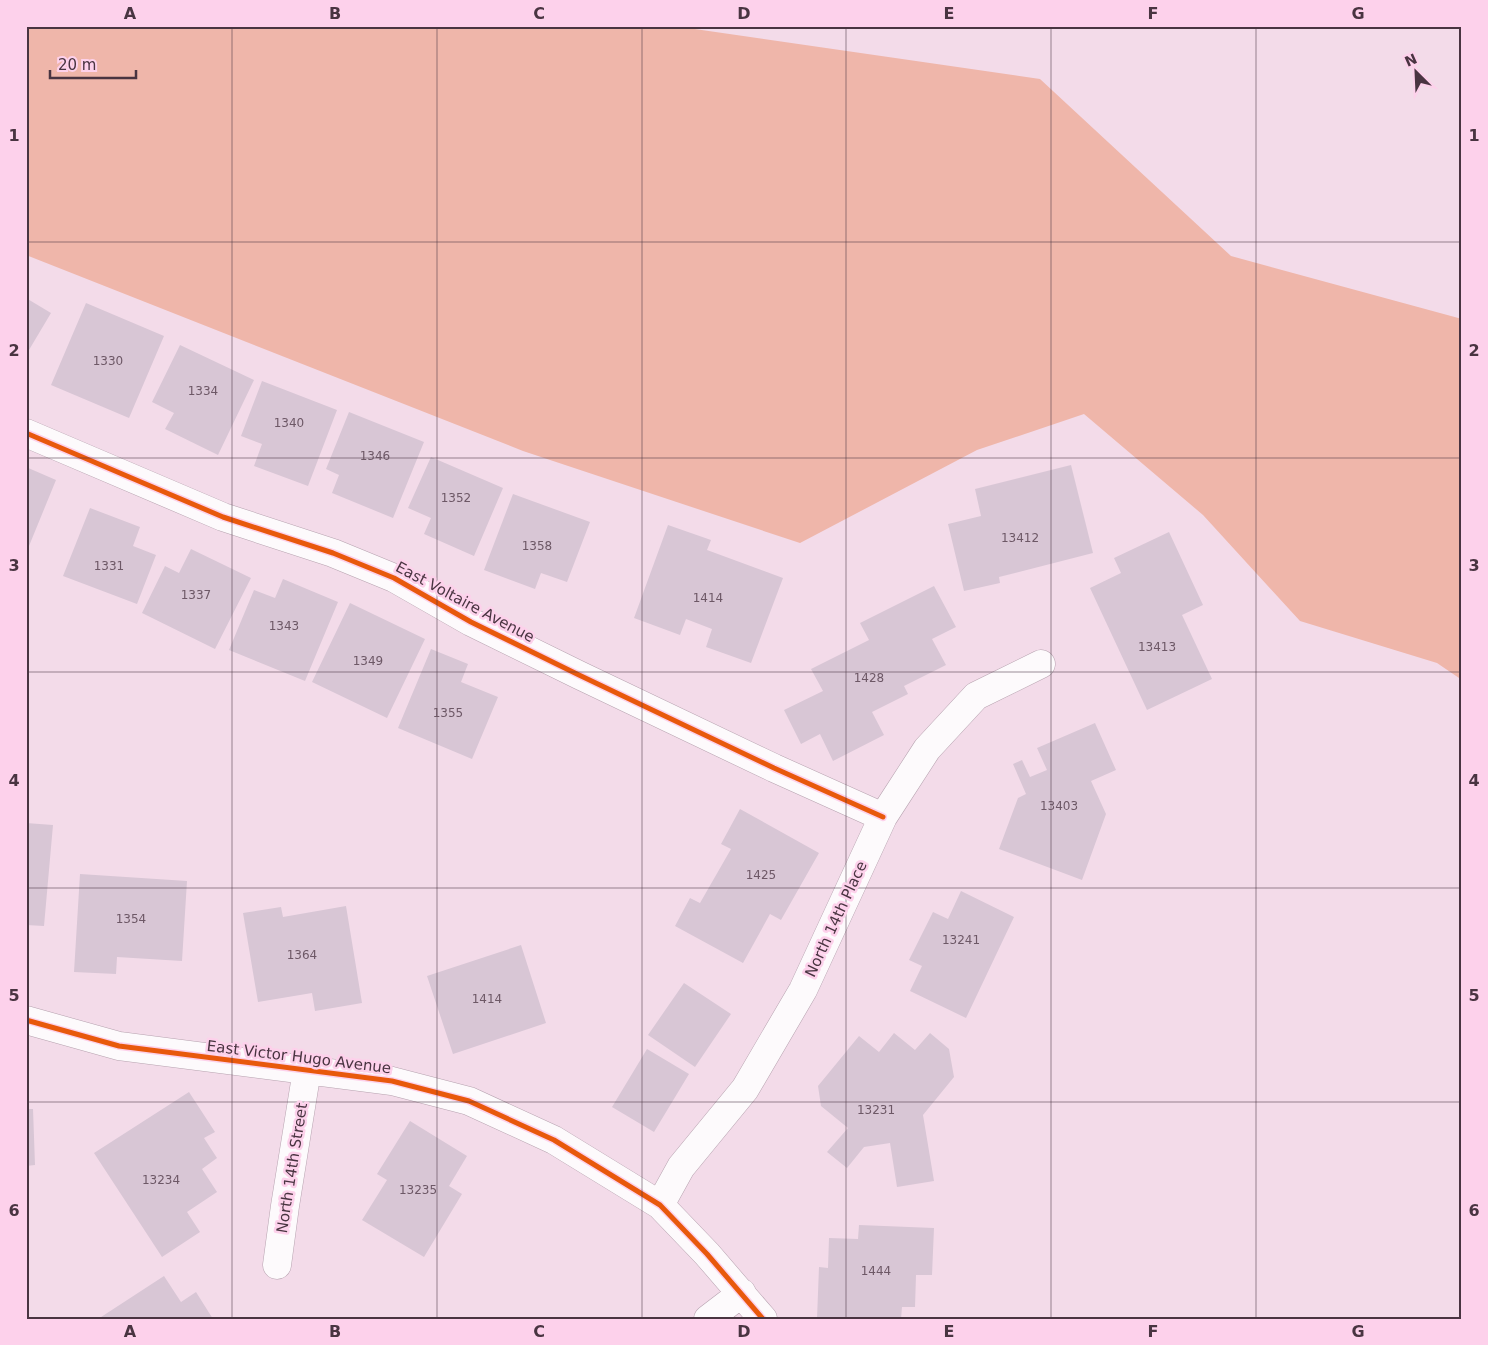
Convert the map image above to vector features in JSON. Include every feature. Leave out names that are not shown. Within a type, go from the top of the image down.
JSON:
[{"type":"street","name":"East Voltaire Avenue","points":[[26,433],[223,517],[333,553],[394,578],[470,622],[578,675],[883,817]]},
{"type":"street","name":"North 14th Place","points":[[660,1205],[681,1167],[745,1090],[803,990],[883,817],[926,749],[976,696],[1041,664]]},
{"type":"street","name":"East Victor Hugo Avenue","points":[[26,1020],[118,1046],[392,1081],[469,1101],[554,1140],[660,1205],[742,1293],[763,1319]]},
{"type":"street","name":"North 14th Street","points":[[278,1265],[285,1206],[307,1070]]},
{"type":"street","points":[[708,1319],[742,1293]]},
{"type":"shaded area","points":[[26,26],[674,26],[1040,79],[1231,256],[1462,319],[1462,680],[1437,663],[1300,621],[1203,515],[1084,414],[977,450],[800,543],[523,451],[26,255]]},
{"type":"building","points":[[26,298],[51,313],[26,355]]},
{"type":"building","points":[[86,303],[164,336],[129,418],[51,385]]},
{"type":"building","points":[[180,345],[254,380],[218,455],[165,429],[174,413],[152,402]]},
{"type":"building","points":[[262,381],[337,410],[308,486],[254,466],[262,444],[241,436]]},
{"type":"building","points":[[349,412],[424,442],[393,518],[332,493],[339,475],[326,469]]},
{"type":"building","points":[[431,457],[503,488],[474,556],[424,534],[431,518],[408,508]]},
{"type":"building","points":[[1071,465],[1093,553],[999,577],[1000,583],[964,591],[948,524],[981,516],[975,489]]},
{"type":"building","points":[[26,467],[56,480],[29,546],[26,545]]},
{"type":"building","points":[[513,494],[590,522],[567,582],[541,573],[535,589],[484,570]]},
{"type":"building","points":[[90,508],[140,527],[133,546],[156,555],[137,604],[63,576]]},
{"type":"building","points":[[668,525],[711,540],[707,550],[783,578],[751,663],[706,647],[712,629],[686,619],[680,635],[634,618]]},
{"type":"building","points":[[1169,532],[1203,605],[1182,615],[1212,679],[1147,710],[1090,588],[1121,573],[1114,558]]},
{"type":"building","points":[[191,549],[251,578],[215,649],[142,613],[165,566],[179,573]]},
{"type":"building","points":[[283,579],[338,602],[305,681],[229,650],[254,590],[275,598]]},
{"type":"building","points":[[934,586],[956,627],[932,639],[946,665],[904,686],[908,694],[872,712],[884,735],[833,761],[820,734],[801,744],[784,710],[823,691],[811,669],[869,640],[860,623]]},
{"type":"building","points":[[350,603],[425,639],[387,718],[312,682]]},
{"type":"building","points":[[431,649],[468,664],[461,682],[498,697],[472,759],[398,728]]},
{"type":"building","points":[[1095,723],[1116,770],[1091,781],[1106,814],[1082,880],[999,849],[1018,798],[1026,794],[1013,764],[1022,760],[1030,777],[1047,770],[1037,748]]},
{"type":"building","points":[[740,809],[819,853],[781,920],[770,914],[743,963],[675,926],[690,898],[700,903],[731,849],[721,844]]},
{"type":"building","points":[[26,823],[53,825],[44,926],[26,925]]},
{"type":"building","points":[[80,874],[187,881],[182,961],[117,957],[116,974],[74,972]]},
{"type":"building","points":[[961,891],[1014,917],[966,1018],[910,991],[922,966],[909,960],[933,912],[948,919]]},
{"type":"building","points":[[346,906],[362,1003],[315,1011],[312,993],[258,1002],[243,913],[281,907],[283,917]]},
{"type":"building","points":[[521,945],[546,1023],[453,1054],[427,976]]},
{"type":"building","points":[[684,983],[731,1014],[695,1067],[648,1035]]},
{"type":"building","points":[[894,1033],[915,1050],[930,1033],[949,1049],[954,1077],[923,1115],[934,1181],[897,1187],[890,1143],[864,1147],[847,1168],[827,1152],[848,1128],[821,1106],[818,1086],[859,1036],[879,1052]]},
{"type":"building","points":[[647,1049],[689,1074],[654,1132],[612,1107]]},
{"type":"building","points":[[189,1092],[215,1132],[204,1138],[217,1158],[202,1169],[217,1192],[187,1212],[200,1232],[162,1257],[94,1153]]},
{"type":"building","points":[[26,1109],[33,1109],[35,1165],[26,1166]]},
{"type":"building","points":[[410,1121],[467,1156],[449,1186],[462,1194],[424,1257],[362,1220],[387,1180],[377,1174]]},
{"type":"building","points":[[859,1225],[934,1228],[932,1275],[916,1275],[915,1307],[902,1307],[901,1319],[817,1319],[819,1267],[828,1268],[829,1238],[858,1239]]},
{"type":"building","points":[[164,1276],[181,1302],[196,1292],[213,1319],[98,1319]]},
{"type":"cycle path","points":[[26,433],[223,517],[333,553],[394,578],[471,622],[579,675],[774,768],[883,817]]},
{"type":"cycle path","points":[[26,1020],[119,1046],[392,1081],[469,1101],[554,1140],[660,1205],[707,1254],[763,1319]]}]
